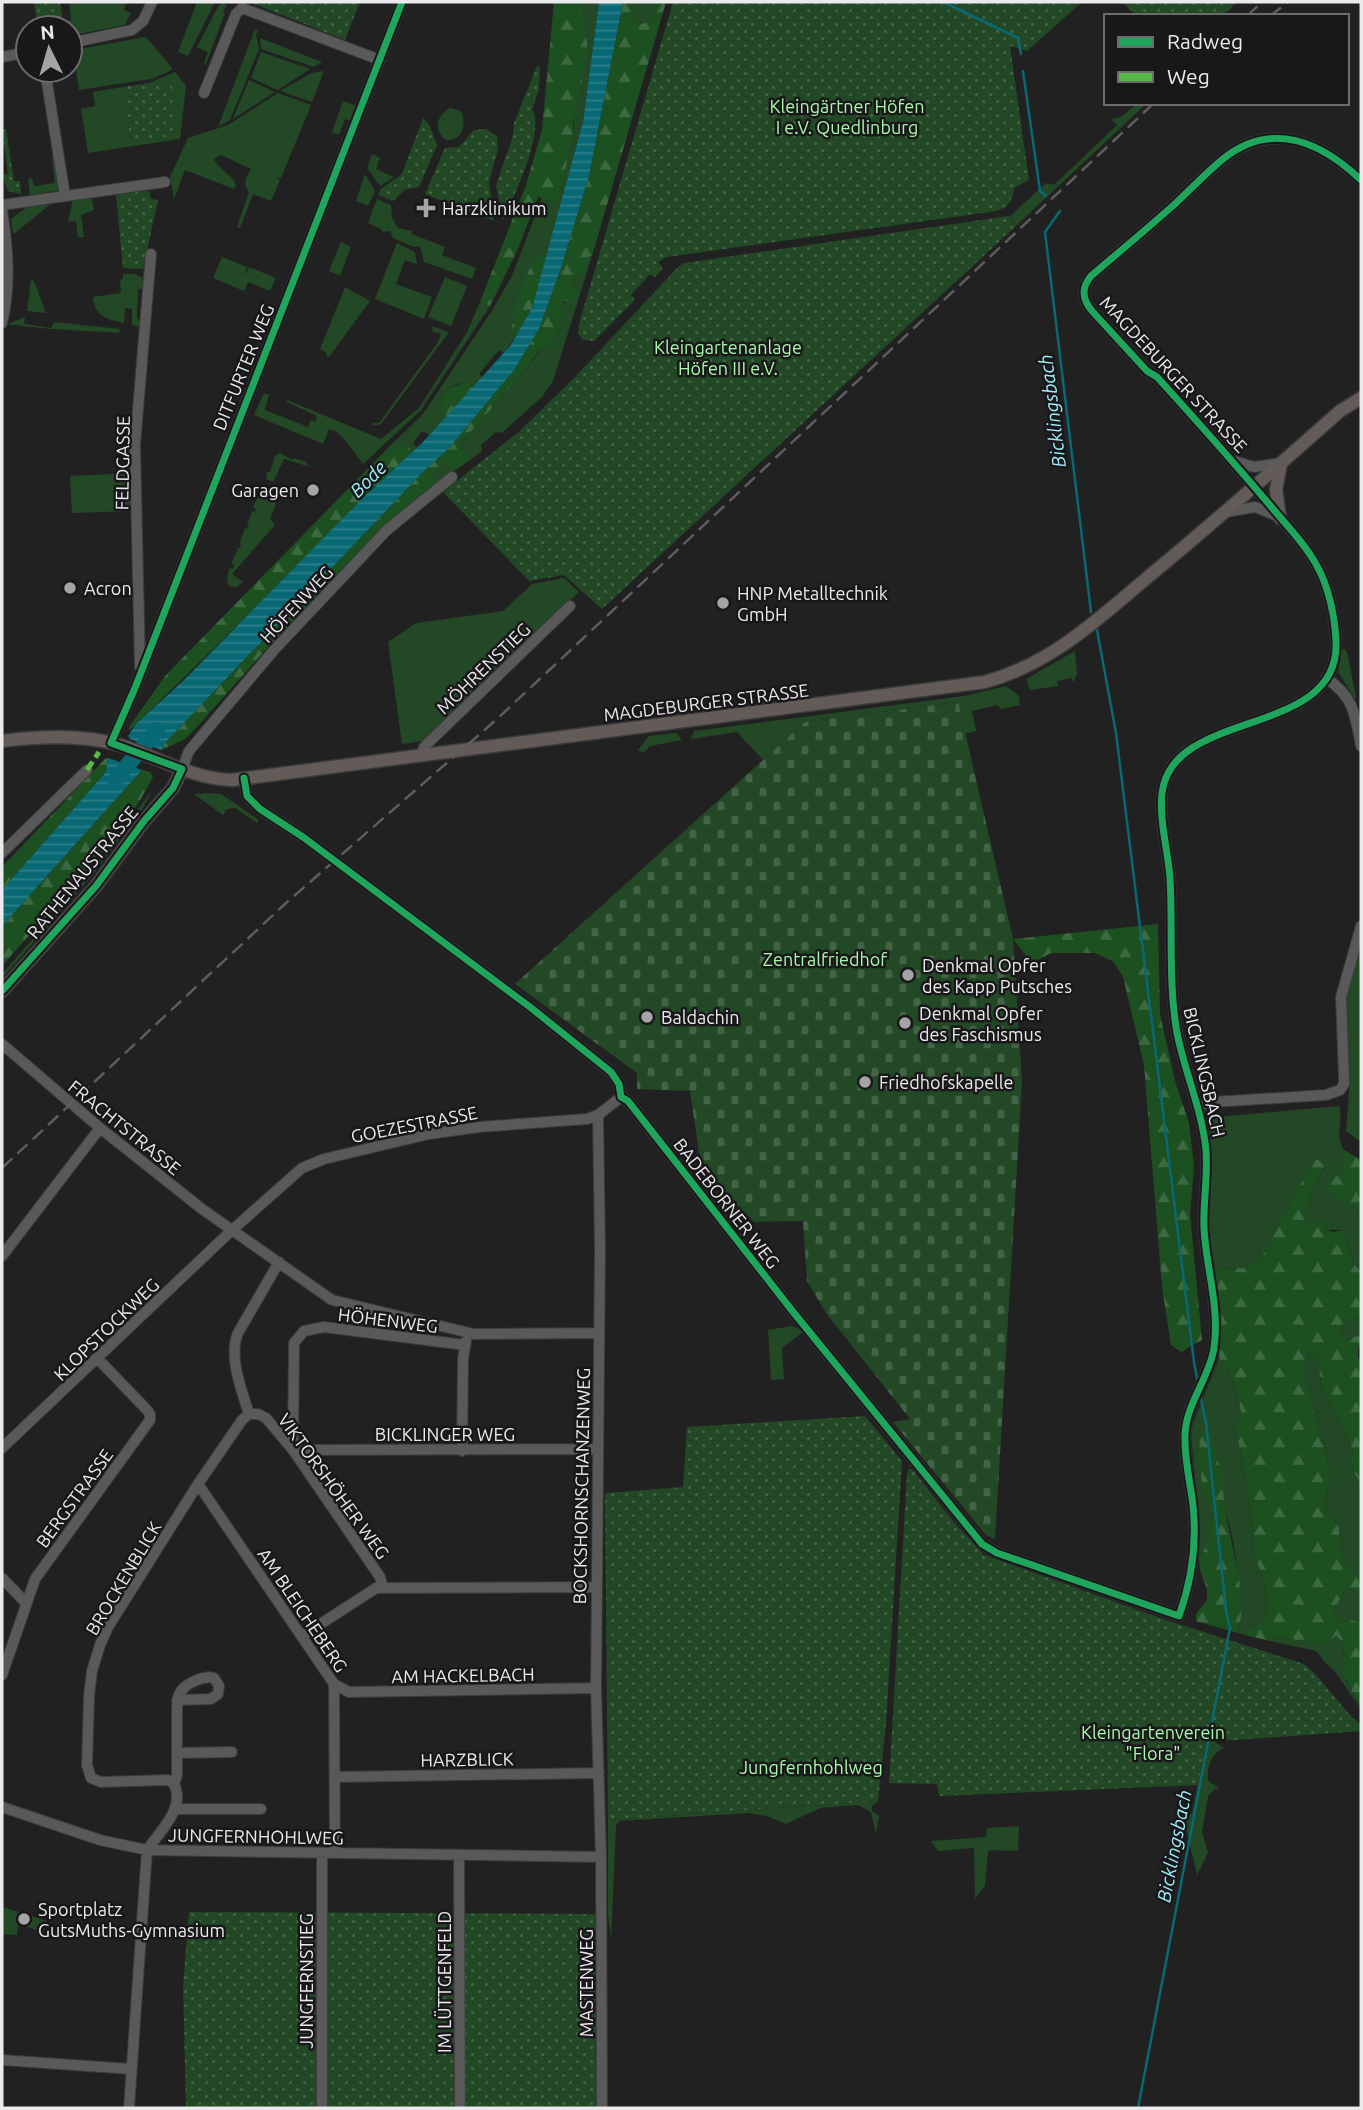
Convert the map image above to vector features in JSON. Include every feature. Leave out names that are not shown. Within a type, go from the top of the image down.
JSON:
[{"type":"main road","name":"MAGDEBURGER STRASSE","points":[[2,741],[73,737],[116,744],[211,779],[244,778],[955,688],[1000,678],[1046,658],[1075,639],[1340,411],[1361,398]]},
{"type":"main road","points":[[1280,518],[1276,490],[1281,463]]},
{"type":"main road","name":"RATHENAUSTRASSE","points":[[2,991],[96,886],[144,821],[173,788],[182,769]]},
{"type":"street","points":[[84,41],[132,30],[143,21],[152,2]]},
{"type":"street","name":"DITFURTER WEG","points":[[116,744],[140,674],[402,2]]},
{"type":"street","points":[[204,93],[236,14],[242,8],[380,60]]},
{"type":"street","points":[[47,84],[65,196]]},
{"type":"street","name":"MAGDEBURGER STRASSE","points":[[1254,486],[1157,377],[1147,371],[1091,311],[1084,299],[1084,286],[1091,276],[1223,160],[1249,144],[1277,139],[1306,143],[1334,157],[1361,180]]},
{"type":"street","points":[[2,205],[165,182]]},
{"type":"street","points":[[2,210],[7,244],[2,323]]},
{"type":"street","name":"FELDGASSE","points":[[140,674],[135,445],[150,254]]},
{"type":"street","name":"MAGDEBURGER STRASSE","points":[[1233,461],[1254,467],[1281,463]]},
{"type":"street","name":"HÖFENWEG","points":[[182,769],[189,751],[274,650],[387,530],[452,477]]},
{"type":"street","points":[[1254,486],[1308,551],[1325,583],[1336,645],[1334,660],[1326,678],[1341,688],[1349,699],[1361,746]]},
{"type":"street","points":[[1225,512],[1255,507],[1280,518]]},
{"type":"street","name":"MÖHRENSTIEG","points":[[422,754],[424,747],[570,606]]},
{"type":"street","name":"BICKLINGSBACH","points":[[1184,1602],[1192,1570],[1195,1537],[1185,1436],[1188,1414],[1212,1359],[1215,1318],[1204,1222],[1206,1150],[1178,1037],[1172,995],[1170,877],[1162,810],[1163,787],[1169,771],[1187,752],[1303,701],[1318,690],[1326,678]]},
{"type":"street","points":[[2,853],[87,770]]},
{"type":"street","name":"BADEBORNER WEG","points":[[244,778],[247,796],[260,809],[303,837],[545,1018],[611,1072],[619,1084],[621,1097],[628,1101],[826,1353],[982,1544],[997,1553],[1179,1616],[1184,1602]]},
{"type":"street","points":[[1197,1105],[1326,1095],[1340,1090],[1345,1076],[1341,997],[1361,926]]},
{"type":"street","name":"FRACHTSTRASSE","points":[[2,1044],[100,1128],[231,1231],[338,1303],[474,1334],[598,1333]]},
{"type":"street","name":"GOEZESTRASSE","points":[[231,1231],[291,1175],[324,1159],[429,1133],[582,1119],[598,1115],[621,1097]]},
{"type":"street","name":"BOCKSHORNSCHANZENWEG","points":[[598,1115],[596,1688],[601,1857]]},
{"type":"street","points":[[2,1256],[100,1128]]},
{"type":"street","name":"KLOPSTOCKWEG","points":[[2,1448],[231,1231]]},
{"type":"street","points":[[248,1414],[235,1354],[236,1339],[279,1262]]},
{"type":"street","name":"HÖHENWEG","points":[[293,1450],[293,1348],[295,1340],[302,1333],[324,1327],[465,1345]]},
{"type":"street","points":[[462,1451],[465,1345],[474,1334]]},
{"type":"street","name":"BERGSTRASSE","points":[[2,1675],[35,1579],[150,1420],[147,1410],[98,1359]]},
{"type":"street","name":"VIKTORSHÖHER WEG","points":[[248,1414],[258,1414],[266,1418],[293,1450],[380,1577],[383,1588]]},
{"type":"street","name":"BROCKENBLICK","points":[[174,1784],[168,1780],[102,1782],[91,1778],[87,1765],[92,1671],[104,1636],[198,1484],[248,1414]]},
{"type":"street","name":"BICKLINGER WEG","points":[[293,1450],[597,1449]]},
{"type":"street","name":"AM BLEICHEBERG","points":[[198,1484],[334,1684],[335,1853]]},
{"type":"street","points":[[2,1578],[26,1603]]},
{"type":"street","points":[[302,1636],[373,1589],[596,1587]]},
{"type":"street","name":"AM HACKELBACH","points":[[334,1684],[352,1693],[596,1688]]},
{"type":"street","points":[[129,2108],[147,1850],[176,1809],[174,1784],[178,1753],[177,1700]]},
{"type":"street","points":[[178,1753],[232,1752]]},
{"type":"street","name":"HARZBLICK","points":[[335,1777],[599,1773]]},
{"type":"street","name":"JUNGFERNHOHLWEG","points":[[2,1807],[100,1840],[147,1850],[601,1857]]},
{"type":"street","points":[[176,1809],[261,1809]]},
{"type":"street","name":"JUNGFERNSTIEG","points":[[321,1853],[322,2108]]},
{"type":"street","name":"IM LÜTTGENFELD","points":[[460,1856],[460,2108]]},
{"type":"street","name":"MASTENWEG","points":[[601,1857],[602,2108]]},
{"type":"street","points":[[2,2060],[131,2069]]},
{"type":"green space","points":[[34,2],[60,2],[62,14],[36,14]]},
{"type":"green space","points":[[69,2],[126,2],[124,10],[131,13],[125,25],[84,33],[84,14],[70,14]]},
{"type":"green space","points":[[197,2],[215,2],[188,56],[178,52]]},
{"type":"green space","points":[[249,2],[360,2],[345,40]]},
{"type":"green space","points":[[554,2],[580,2],[587,43],[587,58],[573,122],[573,138],[557,202],[538,197],[518,249],[490,306],[480,302],[526,185],[542,130]]},
{"type":"green space","points":[[580,2],[599,2],[583,122],[547,258],[535,256],[511,333],[517,335],[504,353],[499,350],[479,374],[482,377],[474,386],[459,384],[443,394],[440,398],[445,418],[429,435],[422,431],[413,443],[417,447],[413,452],[405,444],[396,449],[390,446],[423,414],[493,309],[512,276],[542,198],[557,201],[573,138]]},
{"type":"green space","points":[[623,2],[633,2],[634,18],[642,24],[651,20],[658,2],[666,2],[592,256],[589,256],[584,272],[574,277],[572,287],[578,292],[576,301],[564,301],[561,323],[553,345],[538,352],[459,445],[469,459],[454,470],[443,463],[431,475],[437,484],[384,527],[271,644],[185,739],[162,750],[163,745],[450,447],[514,370],[539,329],[589,176]]},
{"type":"green space","points":[[633,2],[658,2],[651,20],[642,24],[634,18]]},
{"type":"green space","name":"Kleingärtner Höfen I e.V. Quedlinburg","points":[[673,2],[1082,2],[1027,51],[1010,46],[1029,180],[1014,188],[1008,205],[997,211],[667,257],[658,262],[663,268],[655,277],[650,274],[631,295],[635,300],[594,341],[583,340],[578,334],[579,324]]},
{"type":"green space","points":[[1122,2],[1237,2],[1224,14],[1135,14]]},
{"type":"green space","points":[[219,5],[227,5],[223,12],[225,13],[206,64],[204,63],[208,52],[197,47]]},
{"type":"green space","points":[[255,29],[258,30],[256,35],[259,49],[230,120],[218,127]]},
{"type":"green space","points":[[146,37],[172,70],[151,79],[79,90],[78,84],[84,84],[84,48]]},
{"type":"green space","points":[[260,38],[322,62],[314,67],[261,49]]},
{"type":"green space","points":[[261,52],[310,69],[278,90],[251,78]]},
{"type":"green space","points":[[537,66],[540,67],[539,89],[532,110],[535,133],[532,148],[503,221],[496,185],[513,136],[514,123]]},
{"type":"green space","points":[[324,71],[312,102],[280,91],[312,73]]},
{"type":"green space","points":[[175,72],[186,86],[180,139],[88,153],[81,109],[95,106],[93,92],[123,87],[130,141],[172,83],[149,83]]},
{"type":"green space","points":[[249,80],[275,92],[233,119]]},
{"type":"green space","points":[[172,83],[173,136],[130,141],[123,87]]},
{"type":"green space","points":[[278,93],[311,105],[281,178],[276,177],[280,180],[271,201],[253,194],[240,228],[237,227],[249,192],[245,183],[251,169],[221,155],[214,159],[234,181],[234,189],[185,170],[174,199],[170,177],[188,138],[228,125]]},
{"type":"green space","points":[[343,101],[357,106],[351,121],[345,119],[339,135],[332,132]]},
{"type":"green space","points":[[1136,105],[1145,105],[1017,225],[1010,216],[1046,183],[1054,185],[1117,125],[1111,119],[1121,117]]},
{"type":"green space","points":[[450,108],[461,111],[464,121],[460,135],[446,140],[439,132],[438,123]]},
{"type":"green space","points":[[423,118],[429,124],[437,145],[419,187],[404,190],[393,201],[378,195],[381,189],[402,174]]},
{"type":"green space","points":[[6,129],[14,181],[20,181],[21,194],[8,191],[2,175],[8,174],[2,130]]},
{"type":"green space","points":[[486,129],[497,136],[498,150],[489,181],[494,221],[425,194],[445,148],[459,147],[474,130]]},
{"type":"green space","points":[[372,154],[380,158],[376,169],[394,177],[380,186],[367,168]]},
{"type":"green space","points":[[52,158],[56,158],[61,190],[30,195],[28,179],[32,178],[34,186],[55,183]]},
{"type":"green space","points":[[365,174],[375,191],[368,206],[356,201]]},
{"type":"green space","points":[[149,191],[151,199],[158,200],[143,269],[123,268],[116,194]]},
{"type":"green space","points":[[91,195],[94,210],[81,215],[84,237],[78,237],[76,221],[68,222],[73,198]]},
{"type":"green space","points":[[377,199],[391,205],[392,218],[398,228],[412,231],[412,234],[445,247],[442,255],[476,268],[472,279],[424,262],[420,246],[414,247],[393,238],[390,231],[383,232],[368,223]]},
{"type":"green space","points":[[53,202],[13,233],[11,219],[30,205]]},
{"type":"green space","name":"Kleingartenanlage Höfen III e.V.","points":[[1009,216],[1017,225],[602,609],[564,575],[529,581],[443,492],[521,430],[684,263]]},
{"type":"green space","points":[[341,242],[351,247],[340,276],[329,271]]},
{"type":"green space","points":[[397,243],[415,252],[417,264],[405,260],[396,284],[432,297],[424,319],[375,299]]},
{"type":"green space","points":[[535,256],[547,258],[532,308],[517,335],[511,333],[516,302]]},
{"type":"green space","points":[[589,256],[592,256],[553,381],[542,397],[502,433],[496,432],[481,445],[482,451],[437,484],[430,475],[443,462],[469,459],[459,445],[539,352],[553,345],[561,323],[561,309],[574,277]]},
{"type":"green space","points":[[222,257],[247,267],[244,277],[249,267],[276,278],[270,291],[248,282],[244,291],[213,278]]},
{"type":"green space","points":[[123,274],[135,274],[147,280],[145,288],[138,289],[137,317],[143,328],[132,325],[132,309],[125,308],[124,323],[103,316],[94,304],[93,297],[121,293],[120,280],[123,279]]},
{"type":"green space","points":[[445,277],[467,286],[451,326],[428,317]]},
{"type":"green space","points":[[31,280],[34,281],[46,313],[27,311]]},
{"type":"green space","points":[[345,287],[370,301],[329,357],[320,349]]},
{"type":"green space","points":[[480,302],[490,306],[421,410],[363,464],[337,432],[329,429],[323,444],[254,415],[264,393],[269,395],[265,410],[308,427],[311,420],[315,422],[317,416],[287,400],[381,439],[419,408],[467,332]]},
{"type":"green space","points":[[25,317],[24,324],[51,328],[54,322],[120,329],[119,333],[49,329],[8,324]]},
{"type":"green space","points":[[432,326],[448,332],[447,335],[381,424],[373,426],[373,423],[379,423],[438,342],[441,333],[433,332]]},
{"type":"green space","points":[[468,383],[474,386],[445,418],[440,398],[452,387]]},
{"type":"green space","points":[[405,444],[413,452],[360,501],[289,575],[129,731],[129,727],[165,676],[390,446],[396,449]]},
{"type":"green space","points":[[280,453],[292,460],[294,458],[311,465],[310,467],[284,459],[273,482],[266,479],[267,472],[270,472],[275,456]]},
{"type":"green space","points":[[131,473],[133,511],[72,513],[70,476]]},
{"type":"green space","points":[[262,486],[280,493],[270,519],[275,525],[232,574],[243,582],[237,587],[229,586],[229,569],[233,568],[234,565],[231,564],[240,548],[245,528],[249,526],[247,524],[252,511],[256,509],[253,507],[263,489]]},
{"type":"green space","points":[[564,578],[579,592],[422,741],[402,744],[388,642],[416,623],[503,611],[532,584]]},
{"type":"green space","points":[[1342,649],[1346,650],[1348,656],[1355,699],[1338,672]]},
{"type":"green space","points":[[1075,651],[1077,674],[1073,682],[1071,678],[1057,681],[1058,686],[1030,690],[1026,679]]},
{"type":"green space","points":[[1006,686],[1019,696],[1020,705],[1001,709],[997,705],[972,711],[976,731],[964,734],[957,702],[805,722],[763,760],[737,732],[691,739],[694,731],[964,696]]},
{"type":"green space","name":"Zentralfriedhof","points":[[958,702],[1013,939],[1022,1082],[995,1539],[986,1535],[893,1422],[910,1419],[826,1313],[807,1281],[803,1221],[754,1222],[729,1197],[700,1160],[690,1091],[637,1089],[637,1073],[515,984],[805,722]]},
{"type":"green space","points":[[676,733],[682,740],[650,746],[643,753],[638,750],[649,736]]},
{"type":"green space","points":[[106,758],[106,772],[2,890],[2,867]]},
{"type":"green space","points":[[142,770],[150,772],[153,777],[121,828],[84,876],[2,966],[2,926]]},
{"type":"green space","points":[[153,789],[144,806],[91,877],[2,978],[2,974],[90,874]]},
{"type":"green space","points":[[194,794],[221,794],[259,820],[257,823],[235,808],[227,809],[223,815]]},
{"type":"green space","points":[[1158,924],[1160,1014],[1175,1081],[1189,1123],[1194,1166],[1190,1214],[1202,1340],[1181,1352],[1171,1345],[1162,1287],[1144,1065],[1123,977],[1114,962],[1095,953],[1051,953],[1032,963],[1013,939]]},
{"type":"green space","points":[[1361,941],[1361,1142],[1346,1131],[1350,1080],[1346,993]]},
{"type":"green space","points":[[1339,1106],[1339,1134],[1344,1150],[1342,1173],[1330,1180],[1345,1204],[1361,1210],[1361,1271],[1353,1264],[1343,1230],[1326,1230],[1320,1218],[1308,1225],[1304,1218],[1312,1189],[1326,1165],[1293,1196],[1262,1256],[1248,1268],[1215,1269],[1210,1235],[1211,1160],[1207,1118]]},
{"type":"green space","points":[[1344,1150],[1361,1160],[1361,1210],[1345,1204],[1327,1189],[1330,1180],[1342,1173]]},
{"type":"green space","points":[[1316,1159],[1326,1164],[1312,1189],[1304,1218],[1308,1225],[1320,1218],[1326,1230],[1343,1230],[1353,1264],[1361,1271],[1361,1317],[1347,1321],[1338,1331],[1345,1340],[1361,1335],[1358,1359],[1361,1358],[1361,1483],[1350,1467],[1353,1452],[1345,1430],[1323,1390],[1317,1359],[1310,1353],[1306,1364],[1306,1378],[1330,1475],[1324,1507],[1339,1527],[1339,1548],[1347,1568],[1361,1580],[1361,1592],[1346,1589],[1333,1611],[1339,1621],[1352,1620],[1361,1623],[1361,1708],[1342,1673],[1344,1644],[1336,1636],[1325,1644],[1317,1644],[1275,1636],[1270,1641],[1245,1635],[1249,1629],[1263,1622],[1268,1614],[1265,1581],[1254,1556],[1251,1514],[1242,1456],[1234,1427],[1241,1412],[1235,1387],[1225,1364],[1219,1359],[1221,1316],[1215,1269],[1248,1268],[1262,1256]]},
{"type":"green space","points":[[1361,1317],[1361,1335],[1345,1340],[1337,1331],[1347,1321]]},
{"type":"green space","points":[[792,1326],[804,1331],[782,1348],[784,1379],[771,1380],[768,1330]]},
{"type":"green space","points":[[1310,1353],[1317,1359],[1323,1390],[1345,1430],[1353,1452],[1350,1467],[1361,1483],[1361,1580],[1347,1568],[1339,1548],[1339,1527],[1324,1507],[1330,1475],[1305,1380]]},
{"type":"green space","points":[[1219,1359],[1225,1364],[1235,1388],[1241,1412],[1234,1427],[1242,1456],[1251,1514],[1254,1556],[1265,1581],[1268,1614],[1263,1622],[1249,1629],[1245,1635],[1238,1633],[1239,1590],[1228,1519],[1222,1506],[1202,1484],[1213,1513],[1209,1543],[1199,1558],[1200,1531],[1191,1436],[1193,1423]]},
{"type":"green space","name":"Jungfernhohlweg","points":[[865,1416],[902,1461],[886,1723],[878,1801],[608,1820],[605,1493],[683,1487],[687,1427]]},
{"type":"green space","points":[[1209,1431],[1221,1470],[1225,1510],[1239,1578],[1242,1610],[1238,1633],[1196,1621],[1196,1614],[1207,1600],[1199,1558],[1209,1542],[1213,1514],[1202,1484],[1199,1459],[1200,1433]]},
{"type":"green space","name":"Kleingartenverein \"Flora\"","points":[[909,1469],[912,1469],[984,1555],[1169,1621],[1304,1664],[1361,1725],[1361,1731],[1207,1742],[1198,1785],[939,1796],[937,1784],[889,1783]]},
{"type":"green space","points":[[1346,1589],[1361,1592],[1361,1623],[1352,1620],[1338,1621],[1333,1611]]},
{"type":"green space","points":[[1275,1636],[1325,1644],[1335,1636],[1344,1643],[1342,1673],[1361,1710],[1337,1674],[1316,1651],[1270,1641]]},
{"type":"green space","points":[[1216,1695],[1212,1740],[1224,1748],[1212,1758],[1208,1777],[1209,1782],[1220,1788],[1208,1796],[1202,1832],[1208,1853],[1197,1875],[1184,1820],[1192,1813]]},
{"type":"green space","points":[[878,1801],[872,1806],[872,1811],[879,1816],[876,1834],[871,1812],[858,1805],[820,1808],[786,1824],[767,1816],[749,1813],[619,1821],[616,1826],[611,1940],[608,1914],[608,1820]]},
{"type":"green space","points":[[1019,1826],[1018,1851],[988,1852],[985,1886],[975,1899],[974,1848],[938,1851],[931,1841],[986,1837],[987,1828]]},
{"type":"green space","name":"Sportplatz GutsMuths-Gymnasium","points":[[2,1907],[47,1921],[43,1932],[18,1924],[17,1935],[2,1934]]},
{"type":"green space","points":[[189,1912],[595,1914],[596,2108],[186,2108],[183,1986]]},
{"type":"water","points":[[599,2],[623,2],[589,176],[539,329],[514,370],[450,447],[163,745],[162,750],[130,739],[128,736],[136,724],[184,680],[360,501],[423,442],[511,345],[532,308],[583,122]]},
{"type":"water","points":[[108,758],[142,770],[2,926],[2,890],[106,772]]},
{"type":"waterway","name":"Bicklingsbach","points":[[943,2],[1018,38],[1021,54]]},
{"type":"waterway","name":"Bicklingsbach","points":[[1023,71],[1040,191],[1046,196]]},
{"type":"waterway","name":"Bicklingsbach","points":[[1060,211],[1045,232],[1091,612]]},
{"type":"waterway","name":"Bicklingsbach","points":[[1097,630],[1116,733],[1198,1384]]},
{"type":"waterway","name":"Bode","points":[[115,780],[157,730]]},
{"type":"waterway","name":"Bicklingsbach","points":[[1138,2108],[1230,1628],[1206,1423],[1200,1394]]},
{"type":"railway","points":[[1249,14],[1262,2]]},
{"type":"railway","points":[[1273,14],[1288,2]]},
{"type":"railway","points":[[2,1168],[286,903],[496,720],[1152,105]]},
{"type":"marked path","points":[[87,770],[99,752]]},
{"type":"cycle path","points":[[2,991],[96,886],[144,821],[173,788],[182,769],[111,743],[135,688],[402,2]]},
{"type":"cycle path","points":[[244,778],[247,796],[260,809],[303,837],[530,1007],[611,1072],[619,1084],[621,1097],[628,1101],[794,1313],[982,1544],[997,1553],[1179,1616],[1194,1548],[1193,1505],[1185,1452],[1186,1423],[1208,1370],[1214,1348],[1215,1318],[1204,1228],[1206,1150],[1174,1014],[1170,878],[1162,793],[1173,766],[1194,747],[1286,709],[1312,694],[1330,672],[1336,641],[1331,603],[1325,583],[1308,551],[1187,410],[1092,311],[1086,302],[1084,289],[1091,276],[1217,164],[1241,147],[1260,140],[1278,138],[1295,141],[1313,146],[1329,155],[1361,180]]},
{"type":"place","name":"Harzklinikum","points":[[426,208]]},
{"type":"place","name":"Garagen","points":[[313,490]]},
{"type":"place","name":"Acron","points":[[70,588]]},
{"type":"place","name":"HNP Metalltechnik GmbH","points":[[723,603]]},
{"type":"place","name":"Denkmal Opfer des Kapp Putsches","points":[[908,975]]},
{"type":"place","name":"Baldachin","points":[[647,1017]]},
{"type":"place","name":"Denkmal Opfer des Faschismus","points":[[905,1023]]},
{"type":"place","name":"Friedhofskapelle","points":[[865,1082]]},
{"type":"place","name":"Sportplatz GutsMuths-Gymnasium","points":[[24,1919]]}]
